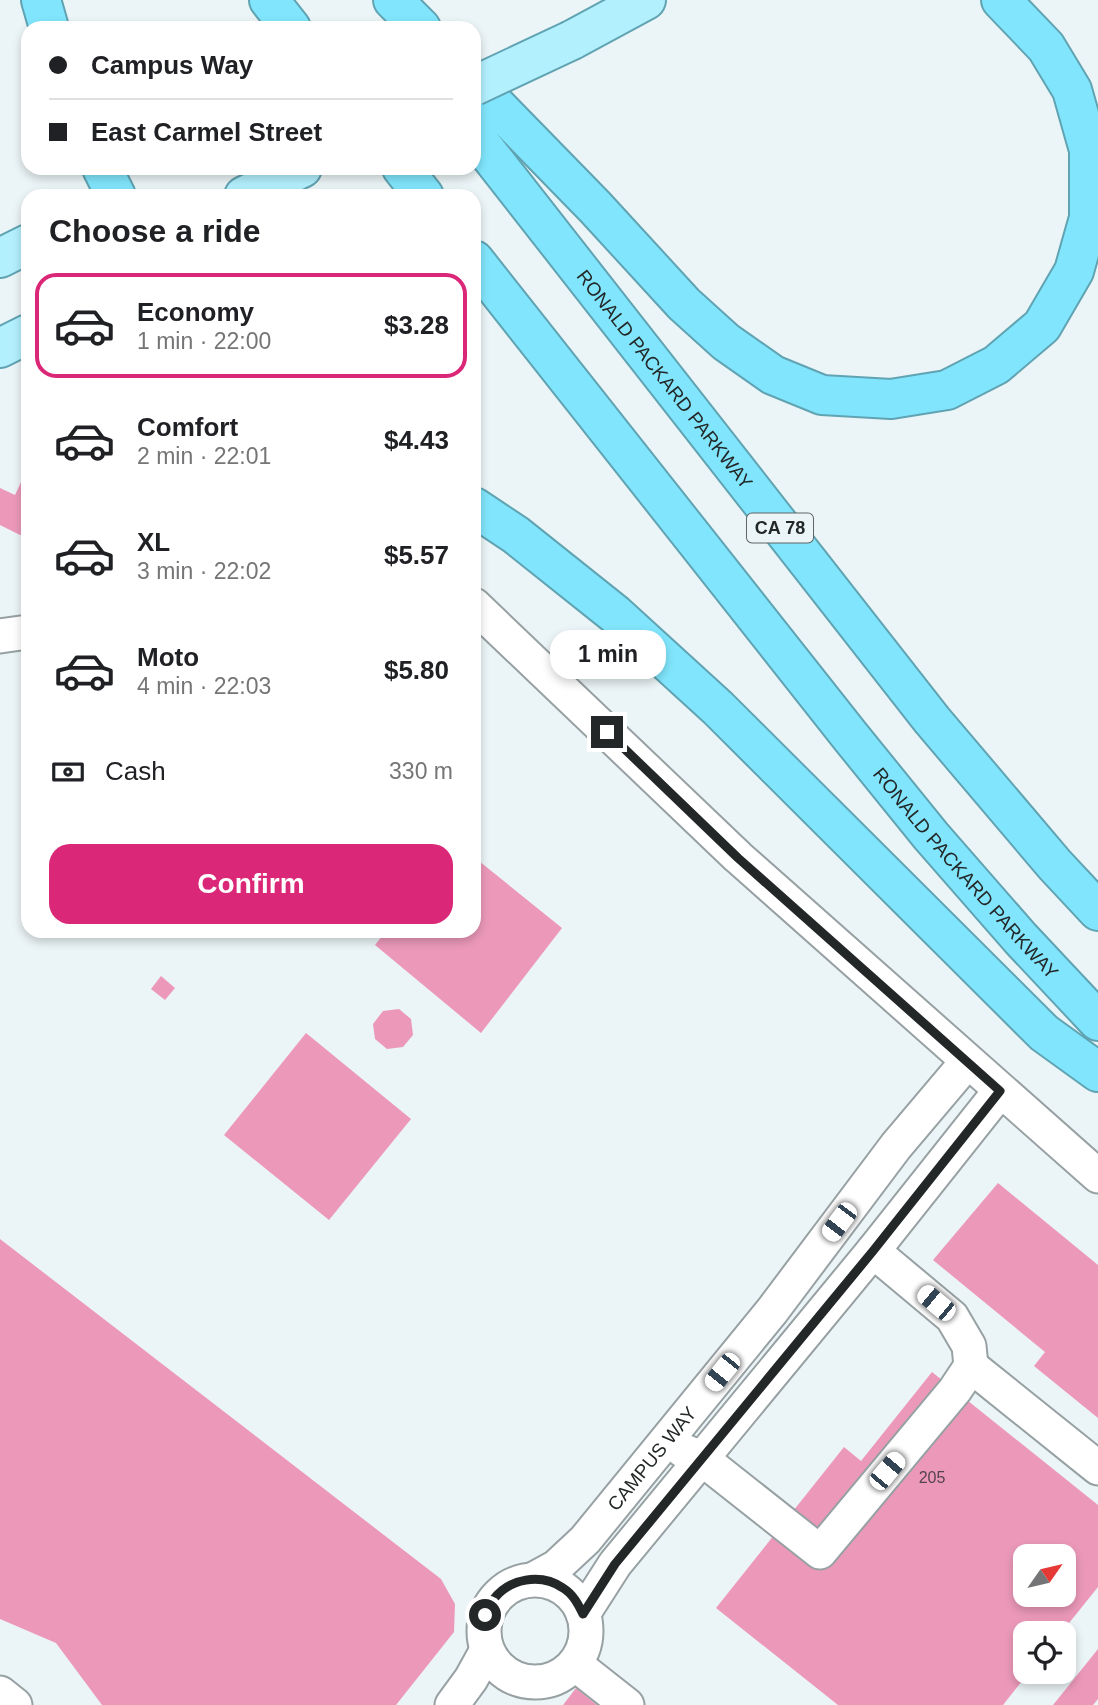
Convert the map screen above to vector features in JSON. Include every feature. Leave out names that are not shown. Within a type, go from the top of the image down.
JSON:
[{"type":"highway","points":[[41,0],[47,21]]},
{"type":"highway","points":[[269,0],[286,21]]},
{"type":"highway","points":[[369,0],[386,21]]},
{"type":"highway","points":[[393,0],[414,21]]},
{"type":"highway","points":[[481,92],[596,207],[684,304],[726,342],[774,375],[822,394],[891,399],[947,390],[996,365],[1042,326],[1074,271],[1089,218],[1089,150],[1072,90],[1046,47],[1001,0]]},
{"type":"highway","name":"RONALD PACKARD PARKWAY","points":[[481,144],[932,720],[1055,865],[1098,911]]},
{"type":"highway","points":[[408,175],[418,189]]},
{"type":"highway","name":"RONALD PACKARD PARKWAY","points":[[481,269],[915,816],[1021,939],[1098,1021]]},
{"type":"highway","points":[[481,512],[516,535],[615,614],[718,708],[1044,1033],[1098,1072]]},
{"type":"main road","points":[[481,82],[572,40],[646,0]]},
{"type":"main road","points":[[259,189],[288,175]]},
{"type":"main road","points":[[0,258],[21,248]]},
{"type":"main road","points":[[0,348],[21,338]]},
{"type":"street","points":[[481,611],[738,858],[1098,1176]]},
{"type":"street","points":[[0,636],[21,633]]},
{"type":"street","name":"CAMPUS WAY","points":[[487,1650],[483,1633],[485,1615],[492,1601],[510,1585],[534,1579],[556,1567],[585,1540],[772,1311],[896,1146],[967,1062]]},
{"type":"street","name":"CAMPUS WAY","points":[[583,1614],[615,1564],[873,1251],[1000,1091]]},
{"type":"street","points":[[655,1454],[681,1450],[701,1458],[820,1552],[955,1390],[971,1366],[969,1346],[952,1317],[873,1251]]},
{"type":"street","points":[[971,1366],[1098,1468]]},
{"type":"street","points":[[508,1705],[545,1682],[562,1675],[575,1664],[583,1648],[586,1630],[583,1614],[576,1600],[564,1588],[550,1581],[534,1579]]},
{"type":"street","points":[[487,1650],[496,1665],[510,1676],[527,1682],[545,1682]]},
{"type":"street","points":[[452,1705],[487,1650]]},
{"type":"street","points":[[575,1664],[627,1705]]},
{"type":"street","points":[[0,1693],[15,1705]]},
{"type":"building","points":[[21,482],[20,535],[0,525],[0,488],[15,495]]},
{"type":"building","points":[[481,863],[562,928],[481,1033],[375,945],[380,938],[481,938]]},
{"type":"building","points":[[161,976],[175,988],[165,1000],[151,989]]},
{"type":"building","points":[[399,1009],[411,1019],[413,1035],[403,1047],[387,1049],[375,1039],[373,1024],[383,1011]]},
{"type":"building","points":[[306,1033],[411,1119],[329,1220],[224,1135]]},
{"type":"building","points":[[998,1183],[1098,1265],[1098,1418],[1034,1366],[1045,1352],[933,1260]]},
{"type":"building","points":[[0,1239],[441,1579],[455,1604],[454,1632],[396,1705],[102,1705],[56,1643],[0,1619]]},
{"type":"building","points":[[932,1372],[1098,1505],[1098,1587],[1071,1621],[1013,1621],[1013,1684],[1020,1684],[1003,1705],[838,1705],[716,1608],[844,1447],[861,1461]]},
{"type":"building","points":[[1098,1649],[1098,1699],[1093,1705],[1053,1705],[1070,1684],[1076,1684],[1076,1676]]},
{"type":"building","points":[[576,1688],[597,1705],[563,1705]]},
{"type":"route","points":[[485,1615],[492,1601],[503,1589],[534,1579],[550,1581],[564,1588],[576,1600],[583,1614],[615,1564],[873,1251],[1000,1091],[738,858],[607,732]]}]
